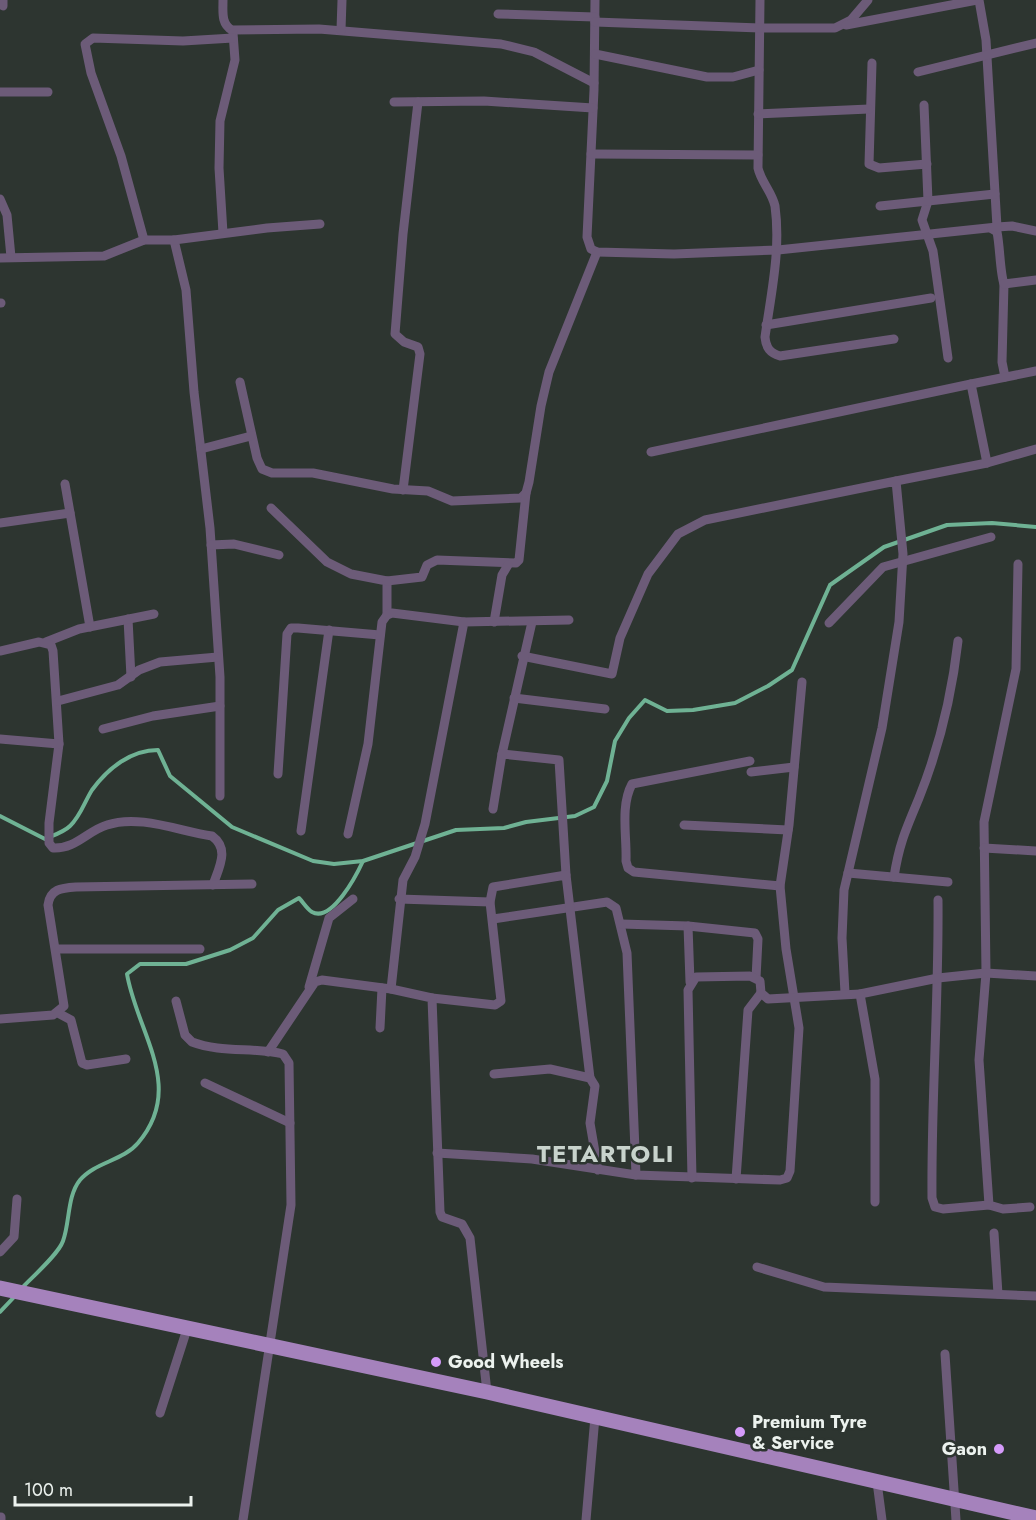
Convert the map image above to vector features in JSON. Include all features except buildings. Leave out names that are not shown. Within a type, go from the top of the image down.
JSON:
[{"type":"main road","points":[[4,1289],[188,1326],[487,1392],[1036,1518]]},
{"type":"street","points":[[223,233],[219,168],[220,122],[235,60],[233,34],[224,21],[224,0]]},
{"type":"street","points":[[341,30],[342,0]]},
{"type":"street","points":[[595,0],[595,54],[587,237],[591,249],[597,252],[674,254],[778,250],[997,227],[1012,226],[1036,231]]},
{"type":"street","points":[[760,0],[758,154],[760,176],[774,204],[778,250],[766,326],[766,345],[771,353],[780,356],[894,339]]},
{"type":"street","points":[[843,26],[868,0]]},
{"type":"street","points":[[498,14],[760,28],[843,26],[978,0],[984,20],[987,54],[997,227]]},
{"type":"street","points":[[144,240],[121,156],[91,73],[85,44],[93,38],[183,41],[233,34],[341,30],[521,48],[594,83]]},
{"type":"street","points":[[918,72],[1036,43]]},
{"type":"street","points":[[595,54],[707,77],[732,77],[759,70]]},
{"type":"street","points":[[872,63],[868,155],[872,167],[927,164]]},
{"type":"street","points":[[0,92],[48,92]]},
{"type":"street","points":[[394,102],[484,101],[593,108]]},
{"type":"street","points":[[403,490],[420,354],[418,347],[404,342],[395,334],[403,234],[418,102]]},
{"type":"street","points":[[924,105],[928,201],[922,220],[933,251],[948,358]]},
{"type":"street","points":[[758,114],[869,109]]},
{"type":"street","points":[[591,154],[758,154]]},
{"type":"street","points":[[880,206],[995,194]]},
{"type":"street","points":[[0,199],[7,215],[11,257]]},
{"type":"street","points":[[0,258],[104,256],[144,240],[174,240],[320,224]]},
{"type":"street","points":[[997,227],[992,229],[997,232],[1000,244],[1001,277],[1004,284],[1002,362],[1005,377]]},
{"type":"street","points":[[174,240],[186,290],[211,545],[220,706],[220,796]]},
{"type":"street","points":[[271,508],[327,562],[351,574],[387,581],[417,579],[422,577],[427,565],[437,560],[508,565],[519,560],[526,493],[549,372],[597,252]]},
{"type":"street","points":[[1004,284],[1036,280]]},
{"type":"street","points":[[766,326],[931,298]]},
{"type":"street","points":[[651,452],[1036,371]]},
{"type":"street","points":[[240,382],[251,436],[262,469],[272,473],[313,473],[403,490],[428,491],[459,501],[521,498],[526,493]]},
{"type":"street","points":[[971,384],[987,463]]},
{"type":"street","points":[[201,449],[251,436]]},
{"type":"street","points":[[522,656],[612,674],[620,638],[648,574],[678,534],[705,520],[987,463],[1036,449]]},
{"type":"street","points":[[845,993],[842,911],[848,873],[882,728],[899,622],[903,556],[896,481]]},
{"type":"street","points":[[65,484],[90,627]]},
{"type":"street","points":[[0,523],[70,513]]},
{"type":"street","points":[[829,623],[883,567],[903,556],[991,537]]},
{"type":"street","points":[[211,545],[234,544],[279,555]]},
{"type":"street","points":[[989,1205],[980,1060],[986,973],[985,812],[1007,723],[1016,669],[1018,564]]},
{"type":"street","points":[[494,622],[502,575],[508,565]]},
{"type":"street","points":[[348,834],[368,744],[380,635],[387,615],[387,581]]},
{"type":"street","points":[[0,651],[46,642],[66,633],[90,627],[154,614]]},
{"type":"street","points":[[387,615],[401,614],[464,622],[569,620]]},
{"type":"street","points":[[128,619],[131,677]]},
{"type":"street","points":[[380,1028],[399,899],[406,870],[415,857],[425,824],[464,622]]},
{"type":"street","points":[[493,809],[522,656],[532,622]]},
{"type":"street","points":[[279,774],[287,634],[291,628],[380,635]]},
{"type":"street","points":[[302,831],[329,630]]},
{"type":"street","points":[[894,877],[901,837],[919,798],[950,697],[958,641]]},
{"type":"street","points":[[46,642],[53,651],[59,744],[49,843],[53,848],[69,847],[106,825],[132,821],[212,836],[221,844],[224,853],[213,885]]},
{"type":"street","points":[[58,701],[118,685],[139,670],[159,662],[218,657]]},
{"type":"street","points":[[437,1153],[532,1159],[636,1175],[780,1180],[787,1178],[790,1171],[799,1028],[796,996],[786,949],[780,886],[788,830],[802,682]]},
{"type":"street","points":[[514,698],[606,709]]},
{"type":"street","points":[[103,729],[161,714],[220,706]]},
{"type":"street","points":[[0,739],[59,744]]},
{"type":"street","points":[[502,754],[559,760],[560,807],[566,874],[590,1078],[595,1086],[590,1123],[598,1170]]},
{"type":"street","points":[[750,761],[632,784],[628,792],[626,810],[626,861],[628,868],[634,872],[780,886]]},
{"type":"street","points":[[752,772],[794,767]]},
{"type":"street","points":[[684,825],[788,830]]},
{"type":"street","points":[[984,848],[1036,851]]},
{"type":"street","points":[[848,873],[948,882]]},
{"type":"street","points":[[309,987],[322,980],[387,988],[432,998],[495,1005],[501,1001],[490,902],[493,887],[497,884],[566,874]]},
{"type":"street","points":[[0,1019],[58,1012],[64,1006],[48,905],[49,897],[60,888],[252,884]]},
{"type":"street","points":[[268,1052],[309,987],[329,918],[353,899]]},
{"type":"street","points":[[399,899],[490,902]]},
{"type":"street","points":[[938,900],[938,978],[931,1110],[932,1198],[935,1207],[943,1209],[989,1205],[1003,1209],[1030,1207]]},
{"type":"street","points":[[493,919],[612,903],[621,924],[627,953],[636,1175]]},
{"type":"street","points":[[621,924],[688,926],[755,933],[758,939],[756,978]]},
{"type":"street","points":[[688,926],[690,982],[688,1056],[692,1178]]},
{"type":"street","points":[[56,949],[200,949]]},
{"type":"street","points":[[761,993],[768,999],[845,993],[860,994],[938,978],[986,973],[1036,976]]},
{"type":"street","points":[[690,982],[696,977],[703,976],[756,978],[760,981],[761,993],[748,1010],[736,1179]]},
{"type":"street","points":[[860,994],[875,1079],[875,1202]]},
{"type":"street","points":[[432,998],[440,1212],[442,1217],[462,1224],[470,1238],[487,1392]]},
{"type":"street","points":[[176,1001],[185,1035],[192,1042],[283,1054],[289,1063],[291,1205],[243,1520]]},
{"type":"street","points":[[58,1012],[71,1020],[82,1063],[87,1065],[126,1059]]},
{"type":"street","points":[[494,1074],[550,1069],[590,1078]]},
{"type":"street","points":[[205,1083],[290,1123]]},
{"type":"street","points":[[0,1252],[14,1237],[17,1198]]},
{"type":"street","points":[[994,1233],[998,1294]]},
{"type":"street","points":[[757,1267],[824,1287],[1036,1296]]},
{"type":"street","points":[[160,1413],[188,1326]]},
{"type":"street","points":[[945,1354],[956,1520]]},
{"type":"street","points":[[586,1520],[595,1417]]},
{"type":"street","points":[[877,1482],[882,1520]]},
{"type":"waterway","points":[[0,816],[45,839],[65,830],[74,822],[92,790],[105,774],[129,757],[158,750],[170,776],[232,827],[313,861],[334,864],[363,861],[456,830],[504,828],[526,822],[575,816],[594,807],[607,781],[615,741],[629,718],[645,700],[667,711],[693,710],[735,703],[768,686],[792,670],[830,585],[884,547],[947,525],[992,523],[1036,527]]},
{"type":"waterway","points":[[21,1289],[60,1247],[73,1194],[80,1180],[93,1169],[132,1149],[152,1122],[158,1101],[158,1080],[148,1039],[132,996],[127,974],[140,964],[186,964],[230,950],[253,938],[278,910],[299,898],[312,912],[320,914],[343,896],[363,861]]},
{"type":"waterway","points":[[0,1312],[16,1295]]},
{"type":"place","name":"Good Wheels","points":[[436,1362]]},
{"type":"place","name":"Premium Tyre & Service","points":[[740,1432]]},
{"type":"place","name":"Gaon","points":[[999,1449]]},
{"type":"district","name":"TETARTOLI","points":[[606,1154]]}]
